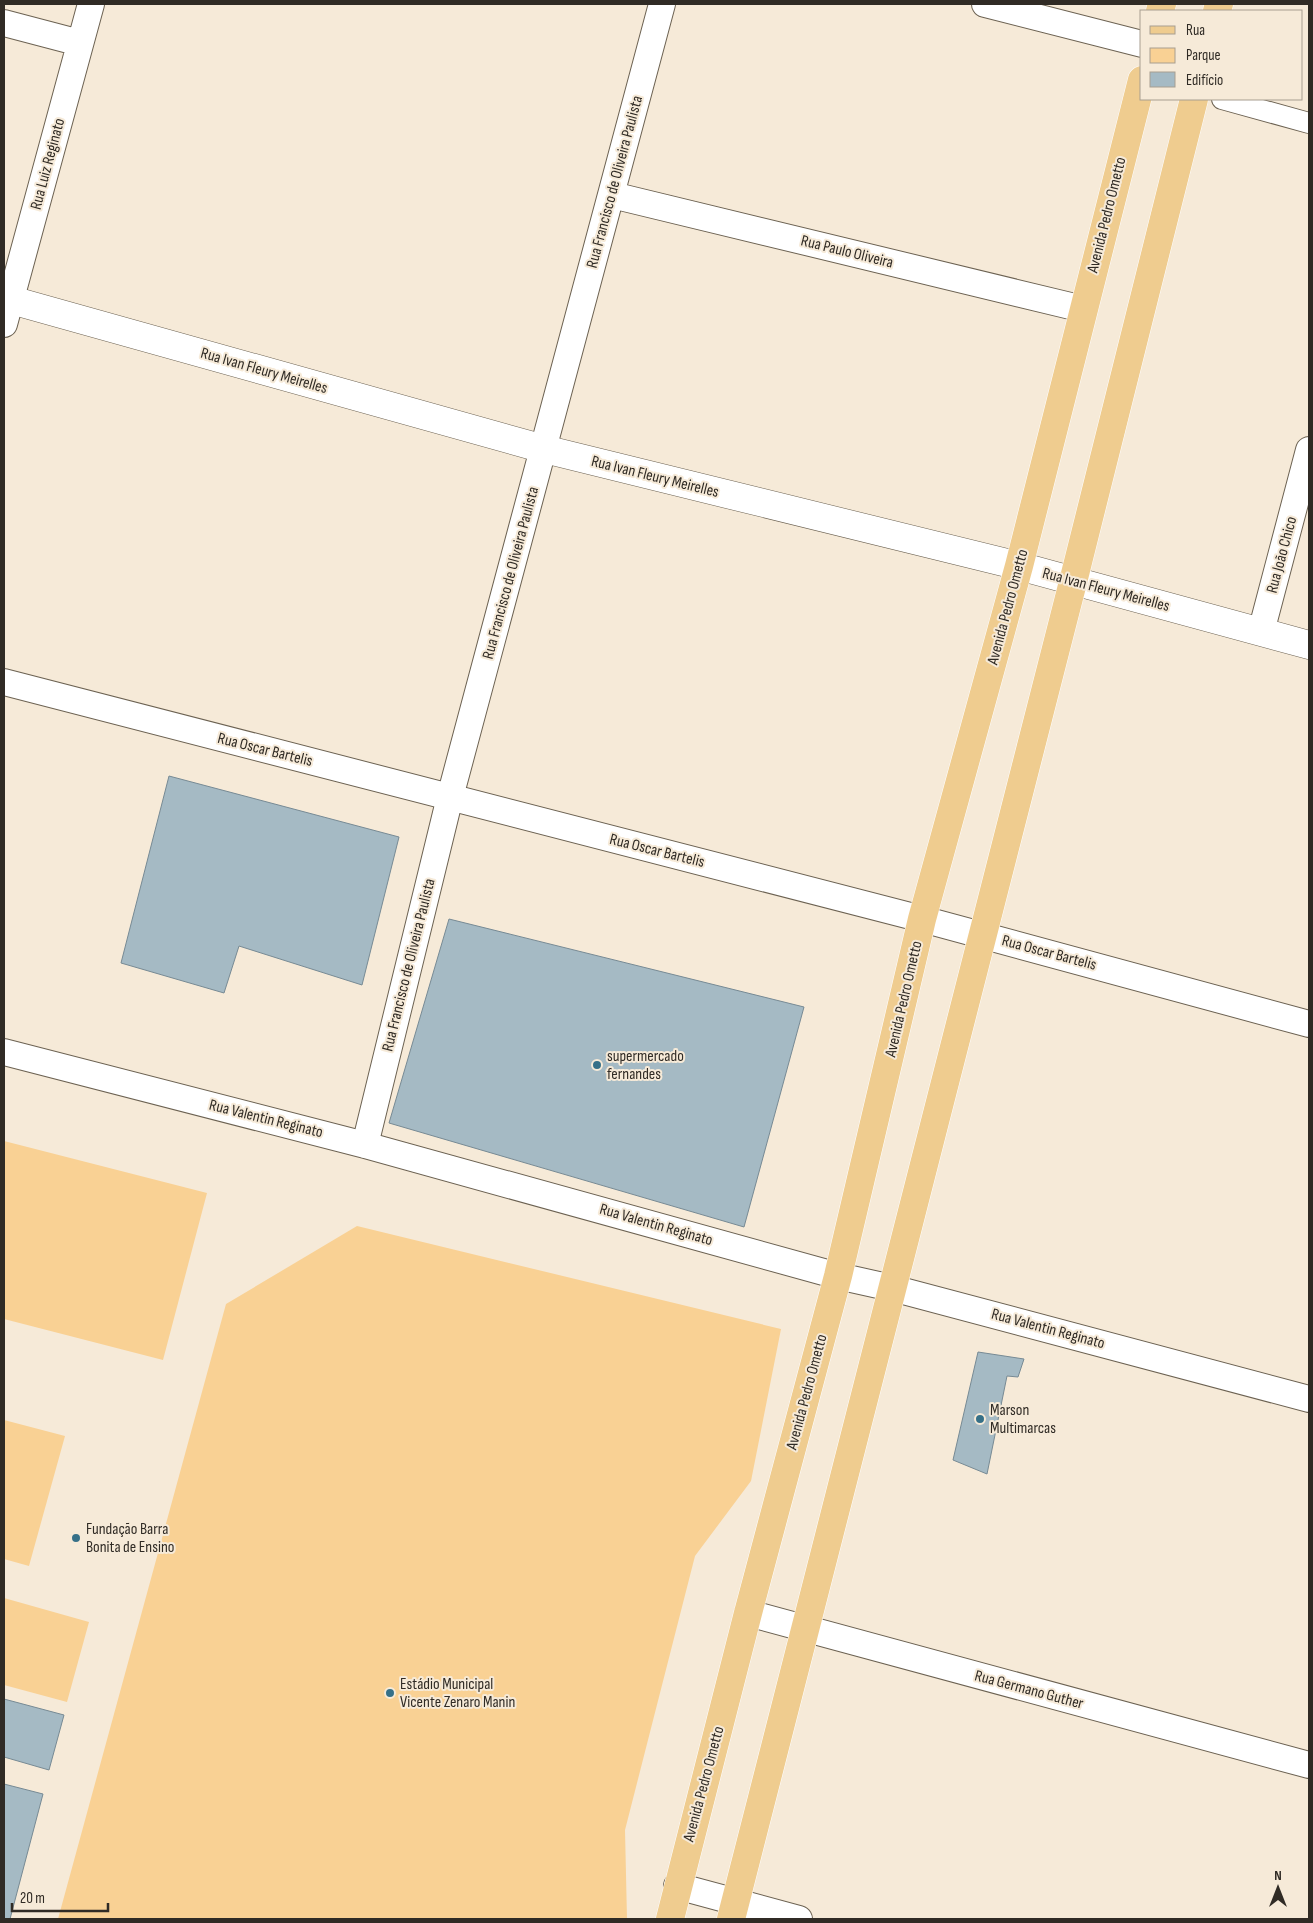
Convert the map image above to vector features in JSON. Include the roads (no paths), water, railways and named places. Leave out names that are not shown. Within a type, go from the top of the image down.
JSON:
[{"type":"main road","name":"Avenida Pedro Ometto","points":[[670,1919],[748,1613],[838,1276],[922,919],[1019,566],[1140,88]]},
{"type":"main road","points":[[733,1911],[1073,582],[1194,100]]},
{"type":"street","name":"Rua Luiz Reginato","points":[[6,307],[91,4]]},
{"type":"street","name":"Rua Francisco de Oliveira Paulista","points":[[366,1145],[450,797],[662,4]]},
{"type":"street","points":[[985,4],[1140,43]]},
{"type":"street","points":[[4,23],[80,43]]},
{"type":"street","points":[[1226,100],[1309,122]]},
{"type":"street","name":"Rua Paulo Oliveira","points":[[612,196],[1083,309]]},
{"type":"street","name":"Rua Ivan Fleury Meirelles","points":[[6,307],[544,449],[1019,566],[1309,644]]},
{"type":"street","name":"Rua João Chico","points":[[1262,632],[1309,450]]},
{"type":"street","name":"Rua Oscar Bartelis","points":[[4,682],[922,919],[1309,1024]]},
{"type":"street","name":"Rua Valentin Reginato","points":[[4,1052],[366,1145],[838,1276],[892,1288],[1309,1399]]},
{"type":"street","name":"Rua Germano Guther","points":[[748,1613],[1309,1766]]},
{"type":"street","points":[[678,1886],[733,1911],[800,1919]]},
{"type":"place","name":"supermercado fernandes","points":[[597,1065]]},
{"type":"place","name":"Marson Multimarcas","points":[[980,1419]]},
{"type":"place","name":"Fundação Barra Bonita de Ensino","points":[[76,1538]]},
{"type":"place","name":"Estádio Municipal Vicente Zenaro Manin","points":[[390,1693]]}]
